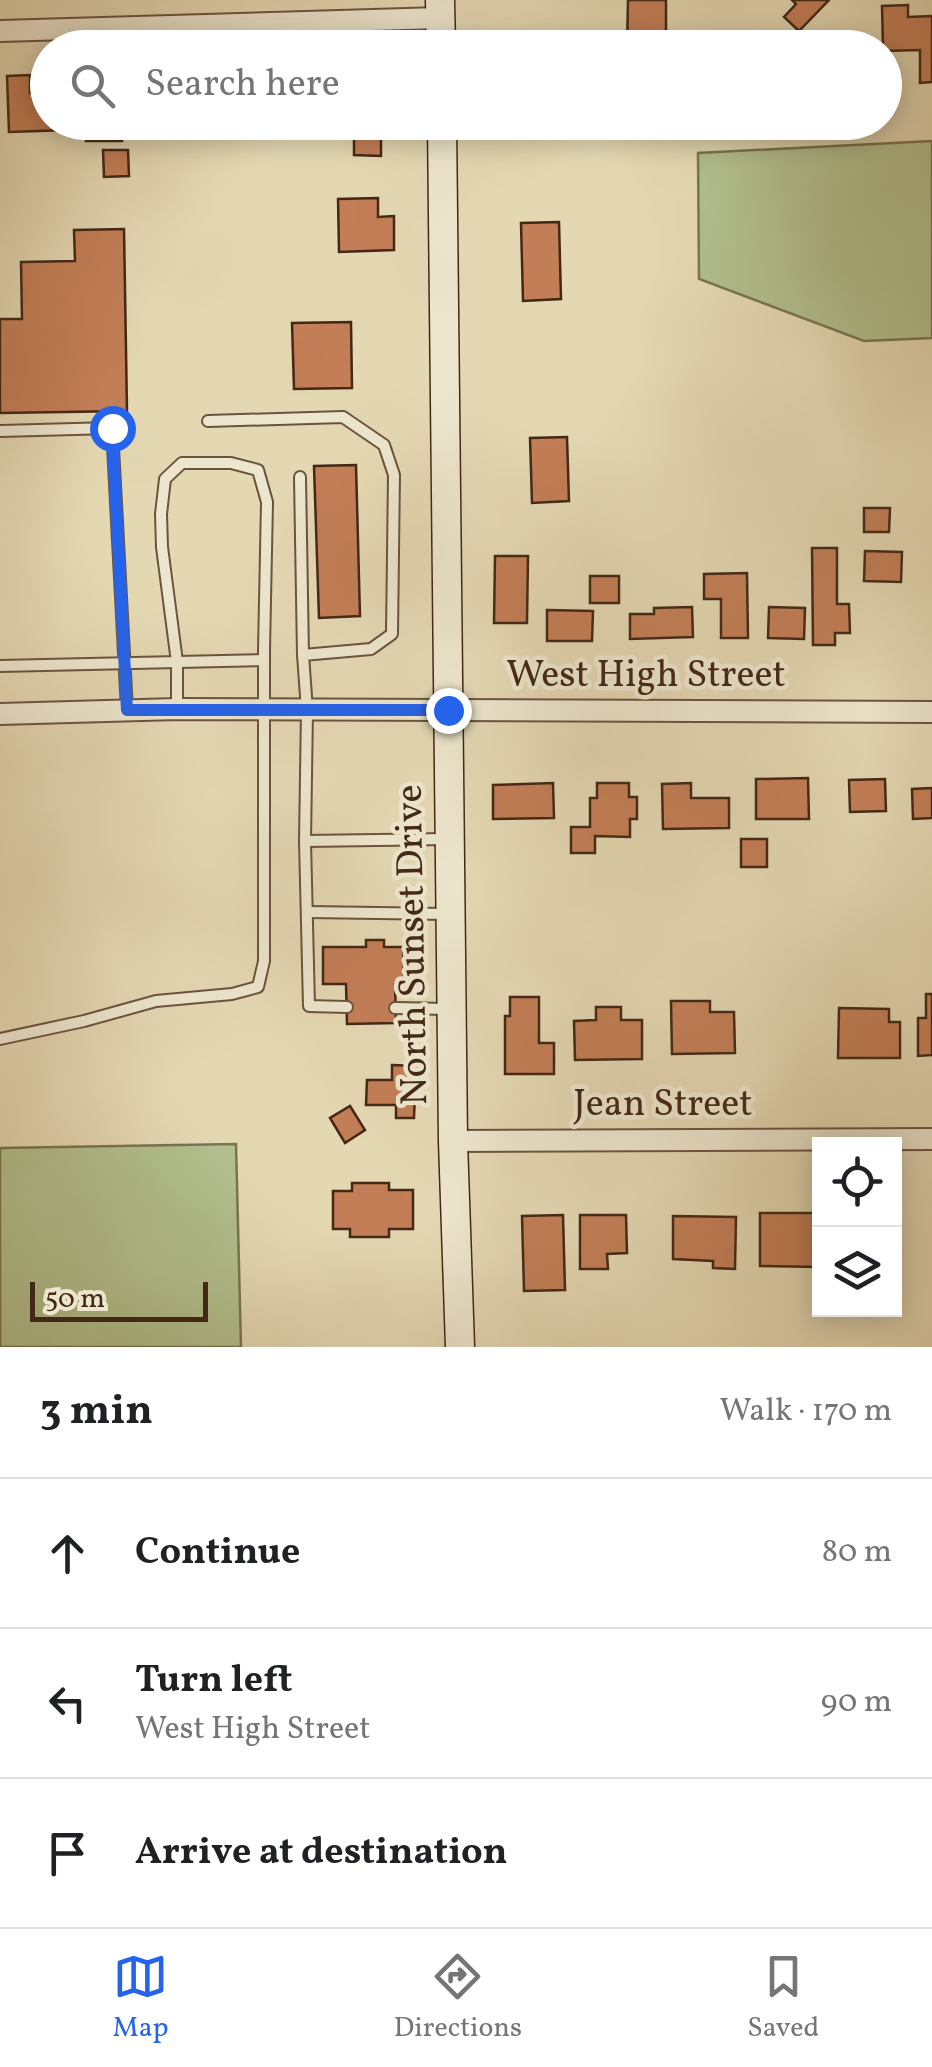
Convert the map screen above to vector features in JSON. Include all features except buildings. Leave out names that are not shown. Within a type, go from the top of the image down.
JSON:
[{"type":"main road","name":"North Sunset Drive","points":[[442,140],[452,1009],[460,1347]]},
{"type":"street","points":[[0,31],[440,9]]},
{"type":"street","name":"West High Street","points":[[0,714],[178,709],[932,712]]},
{"type":"street","name":"Jean Street","points":[[454,1141],[932,1139]]},
{"type":"lane","points":[[208,421],[343,417],[384,445],[394,475],[392,634],[371,649],[303,655]]},
{"type":"lane","points":[[0,431],[112,428],[127,710]]},
{"type":"lane","points":[[0,1039],[156,1001],[232,994],[258,987],[264,962],[267,502],[258,470],[231,464],[182,464],[166,480],[162,547],[177,662],[178,709]]},
{"type":"lane","points":[[300,477],[307,710],[309,1006],[346,1007]]},
{"type":"lane","points":[[0,666],[264,660]]},
{"type":"lane","points":[[305,841],[450,839]]},
{"type":"lane","points":[[308,912],[451,914]]},
{"type":"lane","points":[[395,1008],[452,1009]]},
{"type":"green space","points":[[932,141],[932,338],[864,341],[699,279],[698,153]]},
{"type":"green space","points":[[236,1144],[241,1347],[0,1347],[0,1148]]},
{"type":"route","points":[[112,428],[127,710],[448,710]]}]
